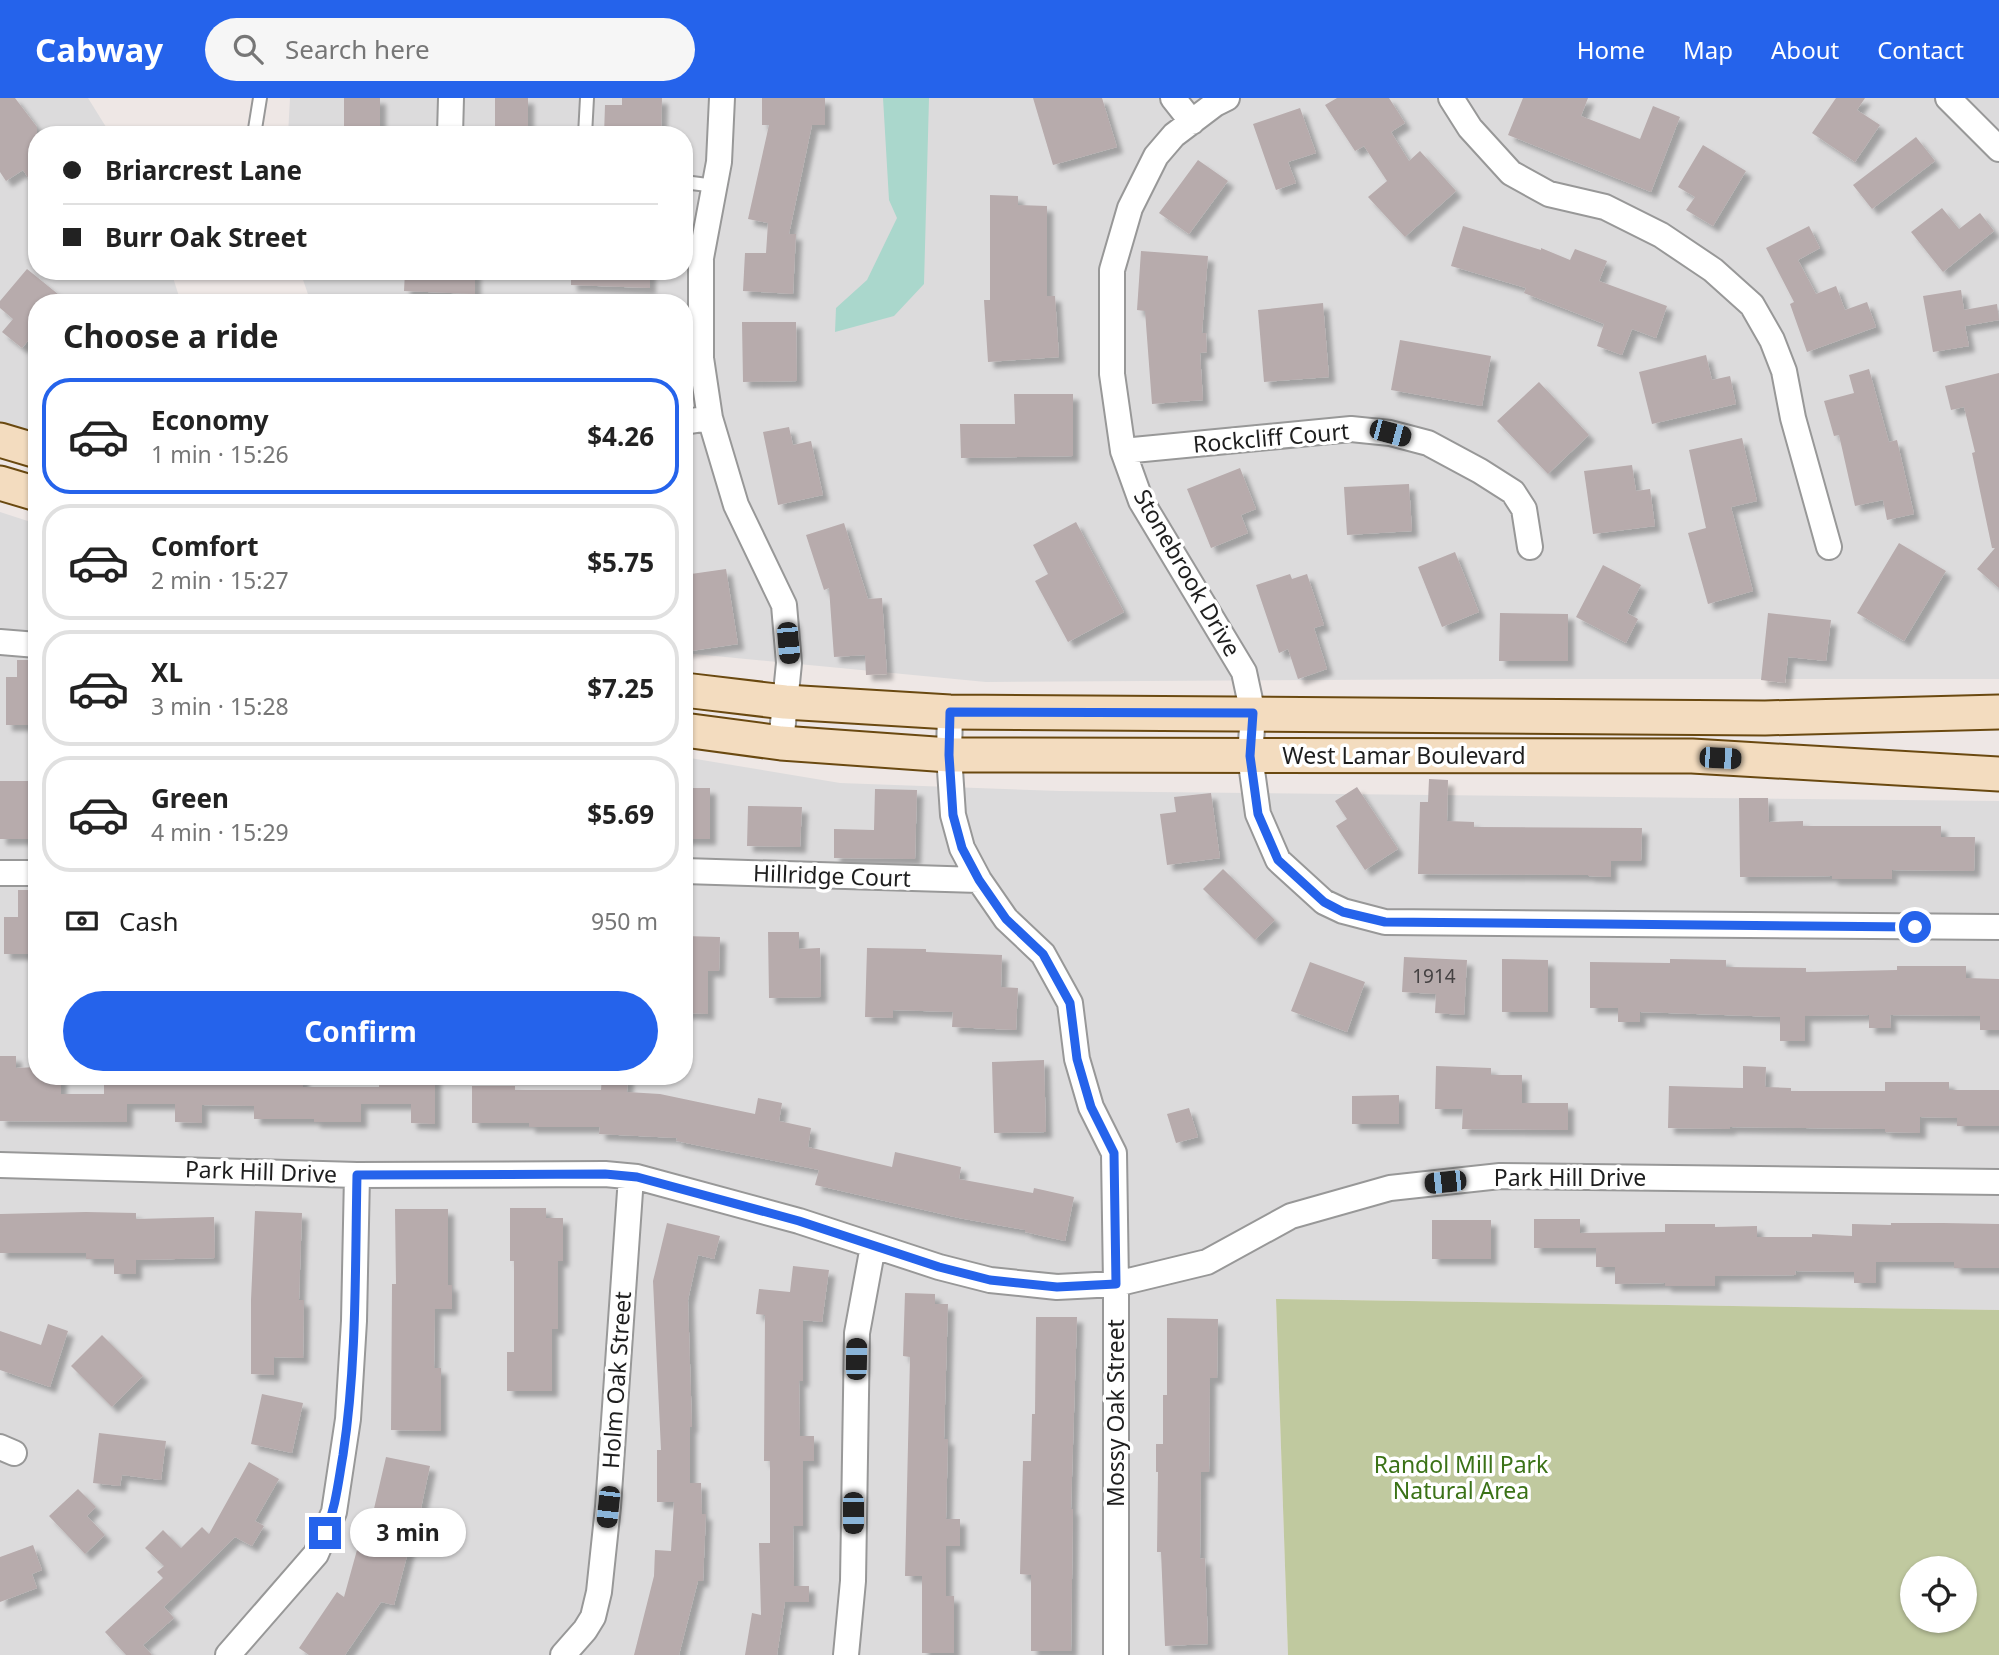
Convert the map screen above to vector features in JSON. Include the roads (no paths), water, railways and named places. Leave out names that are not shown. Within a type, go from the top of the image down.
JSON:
[{"type":"main road","points":[[0,440],[28,448]]},
{"type":"main road","points":[[0,483],[28,491]]},
{"type":"main road","name":"West Lamar Boulevard","points":[[693,691],[785,702],[950,712],[1765,718],[1999,712]]},
{"type":"main road","name":"West Lamar Boulevard","points":[[693,731],[781,743],[949,755],[1692,756],[1999,774]]},
{"type":"street","points":[[450,126],[451,98]]},
{"type":"street","points":[[722,98],[719,162],[701,258],[701,358],[710,418],[736,505],[784,605],[789,663],[781,743]]},
{"type":"street","points":[[1173,98],[1192,122]]},
{"type":"street","name":"Stonebrook Drive","points":[[1227,98],[1174,135],[1156,156],[1130,208],[1112,270],[1112,374],[1122,451],[1141,501],[1244,672],[1253,713],[1250,756],[1258,814],[1278,860],[1324,902],[1343,912],[1385,922],[1999,927]]},
{"type":"street","points":[[1451,98],[1470,128],[1511,173],[1549,194],[1605,207],[1661,236],[1713,270],[1752,305],[1772,340],[1784,371],[1793,418],[1829,547]]},
{"type":"street","points":[[1948,98],[1999,149]]},
{"type":"street","points":[[693,421],[710,418]]},
{"type":"street","name":"Rockcliff Court","points":[[1122,451],[1351,429],[1390,433],[1428,443],[1513,492],[1524,509],[1530,547]]},
{"type":"street","points":[[0,642],[28,644]]},
{"type":"street","name":"Mossy Oak Street","points":[[950,712],[949,755],[953,815],[962,848],[979,880],[1006,919],[1043,954],[1070,1003],[1077,1059],[1091,1107],[1114,1153],[1116,1655]]},
{"type":"street","name":"Hillridge Court","points":[[693,871],[979,880]]},
{"type":"street","points":[[0,873],[28,873]]},
{"type":"street","name":"Park Hill Drive","points":[[0,1165],[357,1175],[605,1174],[631,1177],[799,1221],[939,1267],[990,1280],[1057,1287],[1116,1284],[1207,1262],[1291,1216],[1391,1188],[1500,1176],[1999,1182]]},
{"type":"street","points":[[228,1655],[316,1554],[334,1512],[348,1419],[354,1321],[357,1175]]},
{"type":"street","name":"Holm Oak Street","points":[[563,1655],[593,1617],[599,1592],[608,1507],[631,1177]]},
{"type":"street","points":[[846,1655],[853,1580],[856,1334],[873,1246]]},
{"type":"lane","points":[[255,126],[260,98]]},
{"type":"lane","points":[[585,126],[587,98]]},
{"type":"lane","points":[[693,183],[715,186]]},
{"type":"park label","name":"Randol Mill Park Natural Area","points":[[1461,1478]]}]
